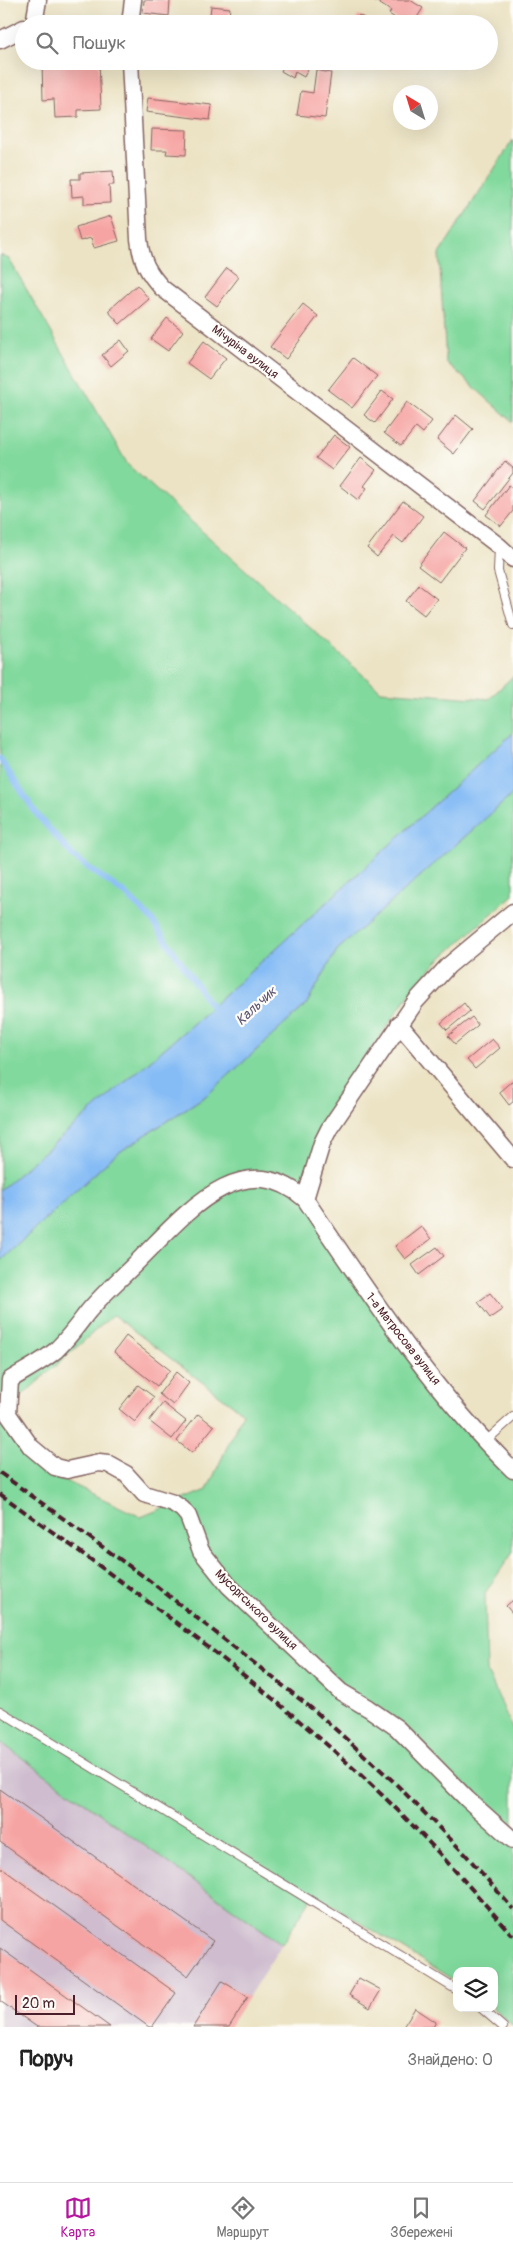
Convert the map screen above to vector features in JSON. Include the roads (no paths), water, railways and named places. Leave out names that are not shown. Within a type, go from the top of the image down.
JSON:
[{"type":"street","points":[[35,15],[38,0]]},
{"type":"street","points":[[131,15],[133,0]]},
{"type":"street","points":[[0,40],[15,32]]},
{"type":"street","name":"Мічуріна вулиця","points":[[130,70],[139,239],[145,266],[152,278],[162,288],[499,546],[513,559]]},
{"type":"street","points":[[5,1383],[54,1352],[78,1327],[96,1303],[176,1223],[196,1204],[218,1189],[237,1181],[267,1180],[295,1190],[305,1199],[322,1143],[329,1129],[399,1024],[416,1001],[448,966],[513,912]]},
{"type":"street","points":[[399,1024],[513,1159]]},
{"type":"street","name":"1-а Матросова вулиця","points":[[305,1199],[381,1312],[439,1386],[513,1470]]},
{"type":"street","name":"Мусоргського вулиця","points":[[5,1383],[4,1412],[31,1448],[55,1467],[67,1470],[99,1463],[108,1464],[126,1474],[144,1494],[173,1503],[182,1509],[188,1516],[200,1551],[229,1586],[341,1692],[397,1728],[467,1799],[513,1840]]},
{"type":"lane","points":[[499,546],[498,571],[513,625]]},
{"type":"lane","points":[[486,1441],[513,1417]]},
{"type":"lane","points":[[0,1711],[453,1988]]},
{"type":"lane","points":[[486,2012],[503,2027]]},
{"type":"water","name":"Кальчик","points":[[513,733],[513,794],[337,950],[306,1005],[207,1095],[115,1155],[0,1261],[0,1190],[195,1022]]},
{"type":"waterway","points":[[0,759],[38,816],[75,858],[128,896],[152,920],[216,1013]]},
{"type":"railway","points":[[0,1473],[150,1581],[315,1711],[393,1781],[466,1855],[513,1909]]},
{"type":"railway","points":[[0,1494],[196,1638],[292,1714],[338,1754],[399,1812],[449,1864],[513,1936]]}]
